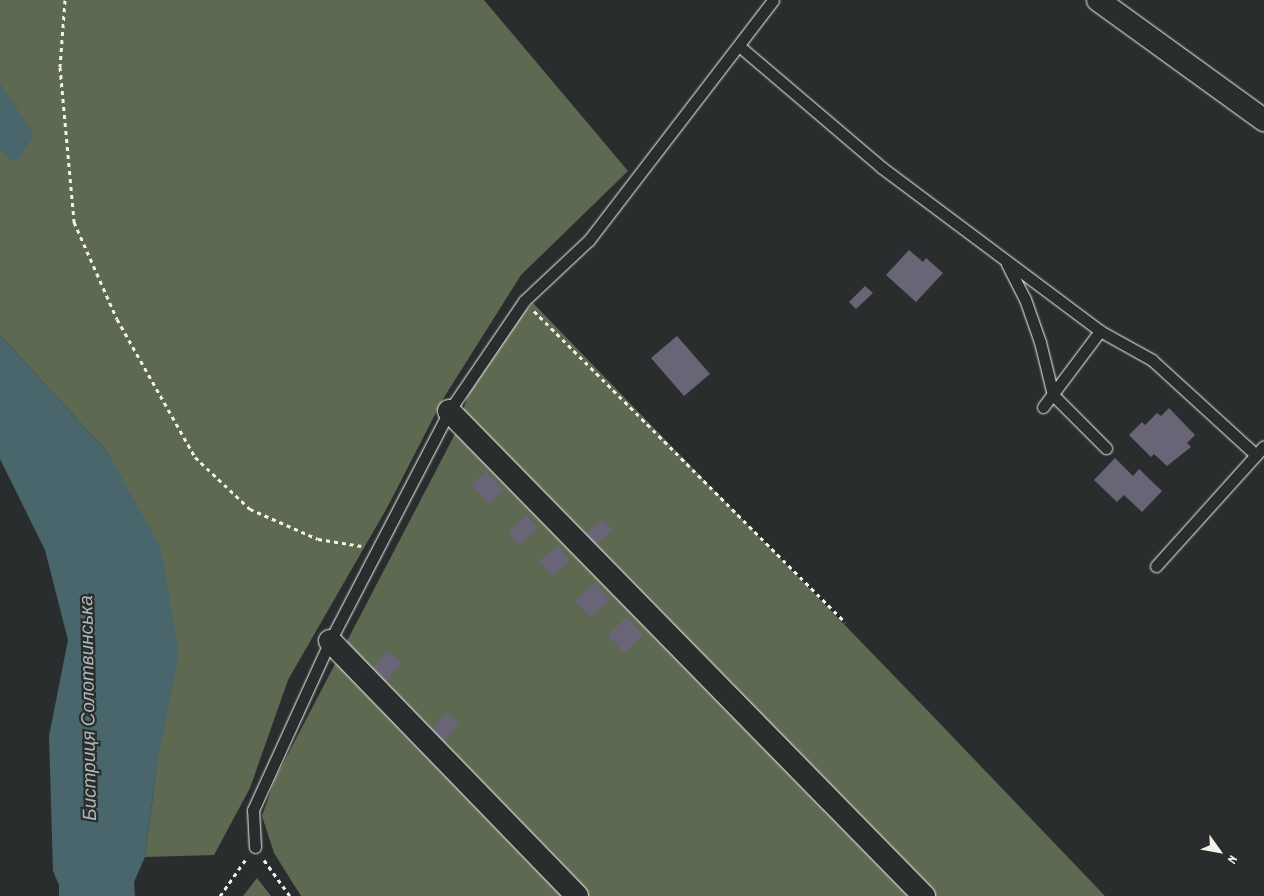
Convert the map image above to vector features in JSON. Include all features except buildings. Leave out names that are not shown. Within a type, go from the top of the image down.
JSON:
[{"type":"street","points":[[1098,0],[1264,120]]},
{"type":"street","points":[[449,411],[924,896]]},
{"type":"street","points":[[330,641],[577,896]]},
{"type":"lane","points":[[255,847],[253,810],[330,641],[449,411],[524,300],[589,240],[773,0]]},
{"type":"lane","points":[[739,46],[881,167],[1100,331],[1152,360],[1256,455]]},
{"type":"lane","points":[[1006,260],[1025,299],[1053,395],[1106,448]]},
{"type":"lane","points":[[1043,406],[1100,331]]},
{"type":"lane","points":[[1156,566],[1264,446]]},
{"type":"path","points":[[65,0],[60,67],[74,222],[118,319],[194,458],[250,509],[318,539],[379,549]]},
{"type":"path","points":[[524,300],[845,622]]},
{"type":"path","points":[[220,896],[255,847],[290,896]]},
{"type":"green space","points":[[0,0],[484,0],[628,171],[521,275],[443,399],[388,506],[288,680],[250,788],[214,855],[145,857],[157,765],[109,454],[0,335]]},
{"type":"green space","points":[[533,303],[1105,896],[301,896],[274,853],[262,816],[275,779],[455,434],[479,363]]},
{"type":"green space","points":[[257,878],[271,896],[243,896]]},
{"type":"water","points":[[0,83],[34,135],[16,163],[0,150]]},
{"type":"water","name":"Бистриця Солотвинська","points":[[0,335],[109,454],[161,549],[179,655],[157,765],[145,857],[134,882],[135,896],[59,896],[59,885],[53,871],[49,736],[68,640],[45,550],[0,459]]}]
